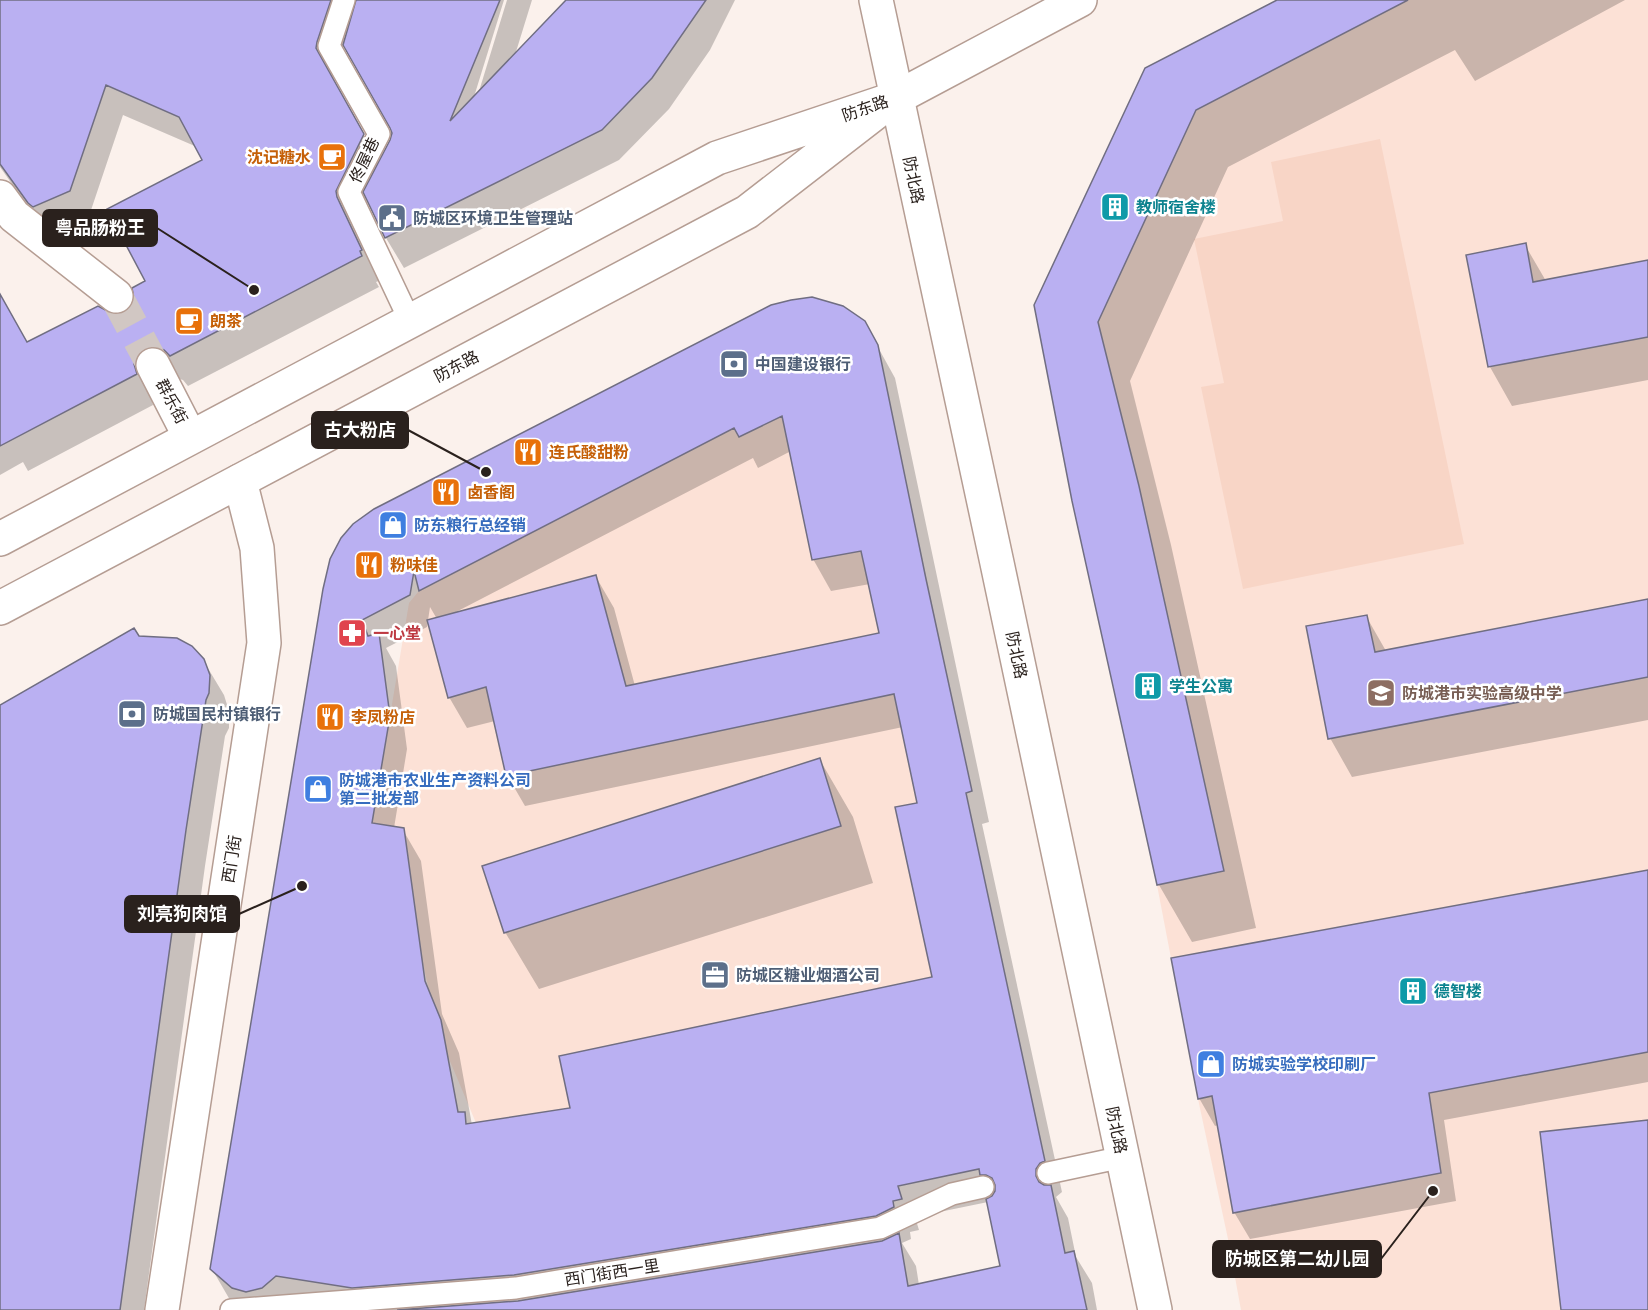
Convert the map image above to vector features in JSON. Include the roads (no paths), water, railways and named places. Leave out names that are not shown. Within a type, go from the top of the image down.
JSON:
[{"type":"street","name":"防北路","points":[[876,0],[1155,1310]]},
{"type":"street","name":"防东路","points":[[0,608],[747,212],[896,98],[1080,0]]},
{"type":"street","name":"防东路","points":[[0,539],[717,158],[896,98]]},
{"type":"street","points":[[0,197],[14,216],[116,296]]},
{"type":"street","name":"群乐街","points":[[153,365],[190,437]]},
{"type":"street","name":"西门街","points":[[162,1310],[264,643],[257,548],[240,481]]},
{"type":"lane","name":"佟屋巷","points":[[344,0],[329,46],[379,134],[349,192],[410,321]]},
{"type":"lane","points":[[1048,1173],[1123,1157]]},
{"type":"lane","name":"西门街西一里","points":[[231,1310],[516,1288],[880,1228],[952,1194],[983,1187]]},
{"type":"tunnel","points":[[116,296],[153,365]]},
{"type":"place","name":"沈记糖水","points":[[332,157]]},
{"type":"place","name":"教师宿舍楼","points":[[1115,207]]},
{"type":"place","name":"防城区环境卫生管理站","points":[[392,218]]},
{"type":"place","name":"粤品肠粉王","points":[[254,290]]},
{"type":"place","name":"朗茶","points":[[189,321]]},
{"type":"place","name":"中国建设银行","points":[[734,364]]},
{"type":"place","name":"连氏酸甜粉","points":[[528,452]]},
{"type":"place","name":"古大粉店","points":[[486,472]]},
{"type":"place","name":"卤香阁","points":[[446,492]]},
{"type":"place","name":"防东粮行总经销","points":[[393,525]]},
{"type":"place","name":"粉味佳","points":[[369,565]]},
{"type":"place","name":"一心堂","points":[[352,633]]},
{"type":"place","name":"学生公寓","points":[[1148,686]]},
{"type":"place","name":"防城港市实验高级中学","points":[[1381,693]]},
{"type":"place","name":"防城国民村镇银行","points":[[132,714]]},
{"type":"place","name":"李凤粉店","points":[[330,717]]},
{"type":"place","name":"防城港市农业生产资料公司 第二批发部","points":[[318,789]]},
{"type":"place","name":"刘亮狗肉馆","points":[[302,886]]},
{"type":"place","name":"防城区糖业烟酒公司","points":[[715,975]]},
{"type":"place","name":"德智楼","points":[[1413,991]]},
{"type":"place","name":"防城实验学校印刷厂","points":[[1211,1064]]},
{"type":"place","name":"防城区第二幼儿园","points":[[1433,1191]]}]
